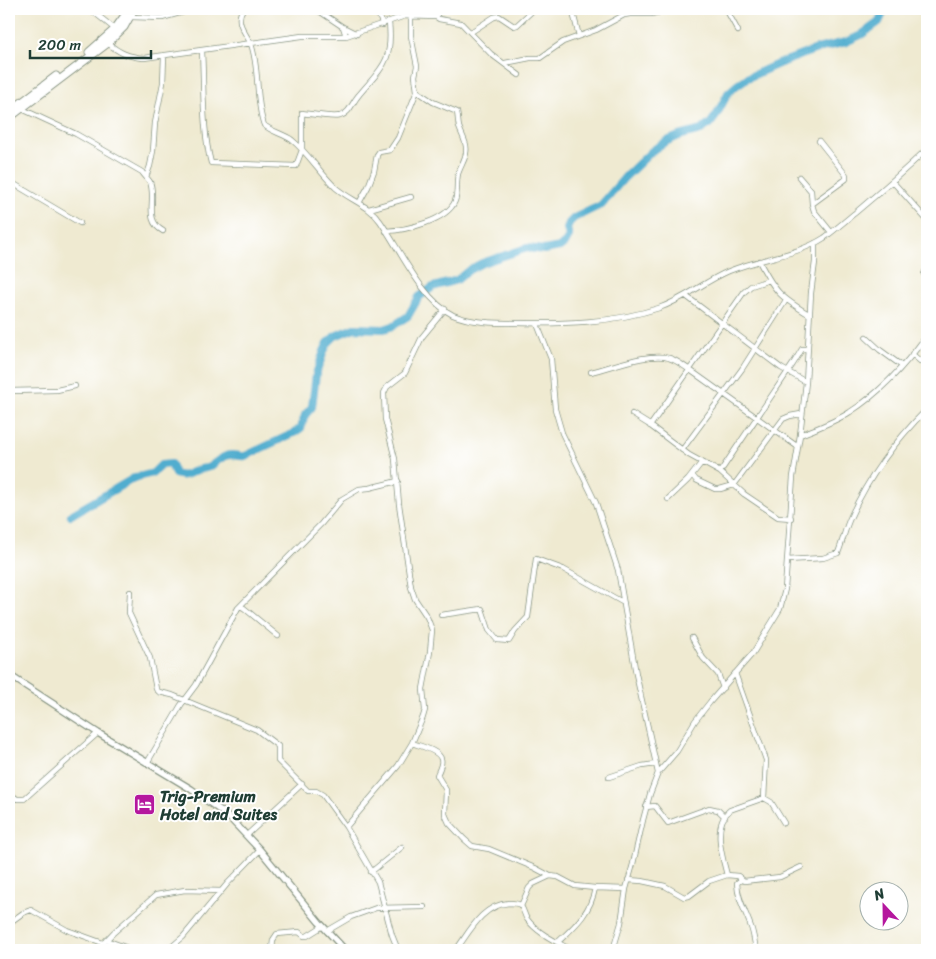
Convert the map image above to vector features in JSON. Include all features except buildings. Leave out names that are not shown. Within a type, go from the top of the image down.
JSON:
[{"type":"main road","points":[[9,112],[117,31],[129,9]]},
{"type":"main road","points":[[9,118],[108,43],[131,17],[134,9]]},
{"type":"main road","points":[[9,675],[98,733],[202,796],[228,816],[247,835],[345,950]]},
{"type":"street","points":[[90,9],[117,31]]},
{"type":"street","points":[[131,17],[162,18],[194,9]]},
{"type":"street","points":[[242,9],[240,20],[242,30],[250,43],[264,125],[291,140],[336,188],[369,209],[381,222],[400,254],[429,295],[453,315],[469,320],[536,324],[595,321],[622,318],[659,308],[686,296],[719,276],[815,243],[892,182],[927,149]]},
{"type":"street","points":[[316,9],[357,34]]},
{"type":"street","points":[[376,9],[383,25]]},
{"type":"street","points":[[436,17],[439,9]]},
{"type":"street","points":[[572,9],[579,36]]},
{"type":"street","points":[[505,63],[540,58],[563,42],[596,30],[624,15],[651,14],[673,9]]},
{"type":"street","points":[[726,9],[738,31]]},
{"type":"street","points":[[841,9],[852,12]]},
{"type":"street","points":[[471,32],[499,16],[514,26],[531,12]]},
{"type":"street","points":[[359,203],[371,179],[377,155],[379,152],[390,150],[398,138],[418,91],[417,66],[411,36],[411,16]]},
{"type":"street","points":[[108,43],[120,53],[131,57],[144,58],[317,35],[346,36],[411,16],[436,17],[461,23],[491,54],[519,75]]},
{"type":"street","points":[[202,51],[205,116],[208,153],[211,163],[296,166],[302,150],[302,113],[339,116],[347,112],[356,98],[385,65],[390,49],[389,22]]},
{"type":"street","points":[[343,27],[346,36]]},
{"type":"street","points":[[146,177],[154,151],[155,123],[163,83],[164,56]]},
{"type":"street","points":[[386,231],[404,229],[424,223],[451,209],[456,196],[459,171],[466,155],[467,148],[456,112],[433,102],[418,91]]},
{"type":"street","points":[[22,109],[37,118],[55,124],[98,146],[135,167],[150,182],[153,220],[157,228],[163,231]]},
{"type":"street","points":[[812,204],[846,179],[845,171],[819,141]]},
{"type":"street","points":[[799,177],[811,191],[814,211],[831,232]]},
{"type":"street","points":[[9,181],[80,223]]},
{"type":"street","points":[[892,182],[927,220]]},
{"type":"street","points":[[369,209],[411,197]]},
{"type":"street","points":[[613,950],[621,923],[626,888],[646,807],[658,773],[677,751],[695,721],[753,653],[780,609],[785,589],[793,477],[806,382],[815,243]]},
{"type":"street","points":[[759,261],[777,292],[810,315]]},
{"type":"street","points":[[927,268],[924,274],[927,277]]},
{"type":"street","points":[[650,426],[747,288],[769,280]]},
{"type":"street","points":[[686,296],[781,368],[806,382]]},
{"type":"street","points":[[682,450],[756,348],[786,300]]},
{"type":"street","points":[[346,827],[398,766],[412,742],[424,710],[422,689],[430,652],[432,630],[427,617],[415,599],[412,587],[399,504],[395,459],[385,419],[384,393],[405,373],[422,337],[445,309]]},
{"type":"street","points":[[536,324],[550,359],[558,421],[596,503],[618,570],[636,674],[658,773]]},
{"type":"street","points":[[800,435],[824,426],[850,412],[880,388],[902,366],[927,335]]},
{"type":"street","points":[[866,337],[902,366]]},
{"type":"street","points":[[720,472],[803,348],[808,349]]},
{"type":"street","points":[[912,354],[922,362],[927,359]]},
{"type":"street","points":[[591,372],[633,361],[662,356],[671,358],[798,447]]},
{"type":"street","points":[[9,391],[57,390],[75,386]]},
{"type":"street","points":[[787,560],[822,558],[838,552],[851,516],[873,473],[904,432],[927,409]]},
{"type":"street","points":[[632,414],[682,450],[720,472],[744,494],[778,517],[791,518]]},
{"type":"street","points":[[692,475],[696,480],[715,489],[734,485],[783,420],[790,416],[802,414]]},
{"type":"street","points":[[668,499],[702,462]]},
{"type":"street","points":[[147,763],[196,685],[235,611],[321,524],[342,500],[359,489],[398,481]]},
{"type":"street","points":[[441,615],[482,609],[489,630],[497,640],[509,641],[515,631],[528,618],[536,559],[562,569],[624,603]]},
{"type":"street","points":[[130,592],[129,612],[150,658],[156,689],[159,692],[172,695],[258,730],[278,746],[278,761],[308,791],[320,792],[346,827],[381,892],[398,950]]},
{"type":"street","points":[[240,606],[278,636]]},
{"type":"street","points":[[692,638],[703,658],[718,674],[723,688]]},
{"type":"street","points":[[736,673],[766,760],[764,798]]},
{"type":"street","points":[[9,793],[18,799],[24,798],[98,733]]},
{"type":"street","points":[[412,742],[435,752],[441,758],[442,761],[437,775],[446,790],[445,814],[449,823],[472,846],[489,850],[576,886],[626,888]]},
{"type":"street","points":[[609,778],[642,766],[656,764]]},
{"type":"street","points":[[247,835],[302,784]]},
{"type":"street","points":[[727,875],[720,842],[725,816],[730,810],[764,798],[771,802],[784,823]]},
{"type":"street","points":[[646,807],[655,806],[668,823],[709,808],[718,810],[725,816]]},
{"type":"street","points":[[371,872],[402,847]]},
{"type":"street","points":[[168,950],[196,922],[220,891],[260,850]]},
{"type":"street","points":[[756,950],[752,928],[744,912],[737,883],[741,880],[780,877],[801,867]]},
{"type":"street","points":[[628,880],[666,886],[684,896],[690,896],[709,882],[727,875],[738,876],[741,880]]},
{"type":"street","points":[[521,906],[529,888],[550,876]]},
{"type":"street","points":[[558,942],[588,910],[593,900],[595,888]]},
{"type":"street","points":[[97,950],[156,895],[185,890],[220,891]]},
{"type":"street","points":[[456,950],[477,919],[502,904],[516,903],[521,906],[530,922],[552,941],[558,942],[571,950]]},
{"type":"street","points":[[272,950],[273,940],[277,934],[298,932],[307,936],[351,916],[376,908],[424,908]]},
{"type":"street","points":[[9,923],[30,910],[67,930],[133,950]]},
{"type":"street","points":[[162,950],[174,945]]},
{"type":"waterway","points":[[71,515],[134,478],[153,473],[161,465],[171,464],[175,474],[184,475],[199,469],[208,468],[229,455],[245,456],[294,433],[301,428],[305,415],[312,407],[316,374],[324,351],[328,343],[335,336],[354,328],[384,329],[393,326],[408,316],[419,297],[433,287],[457,280],[469,270],[482,263],[527,248],[544,250],[560,247],[569,236],[567,229],[569,223],[574,218],[601,205],[625,177],[653,150],[665,142],[701,130],[710,124],[728,93],[737,85],[747,78],[778,64],[817,49],[846,42],[861,35],[879,22],[885,9]]},
{"type":"place","name":"Trig-Premium Hotel and Suites","points":[[144,805]]}]
